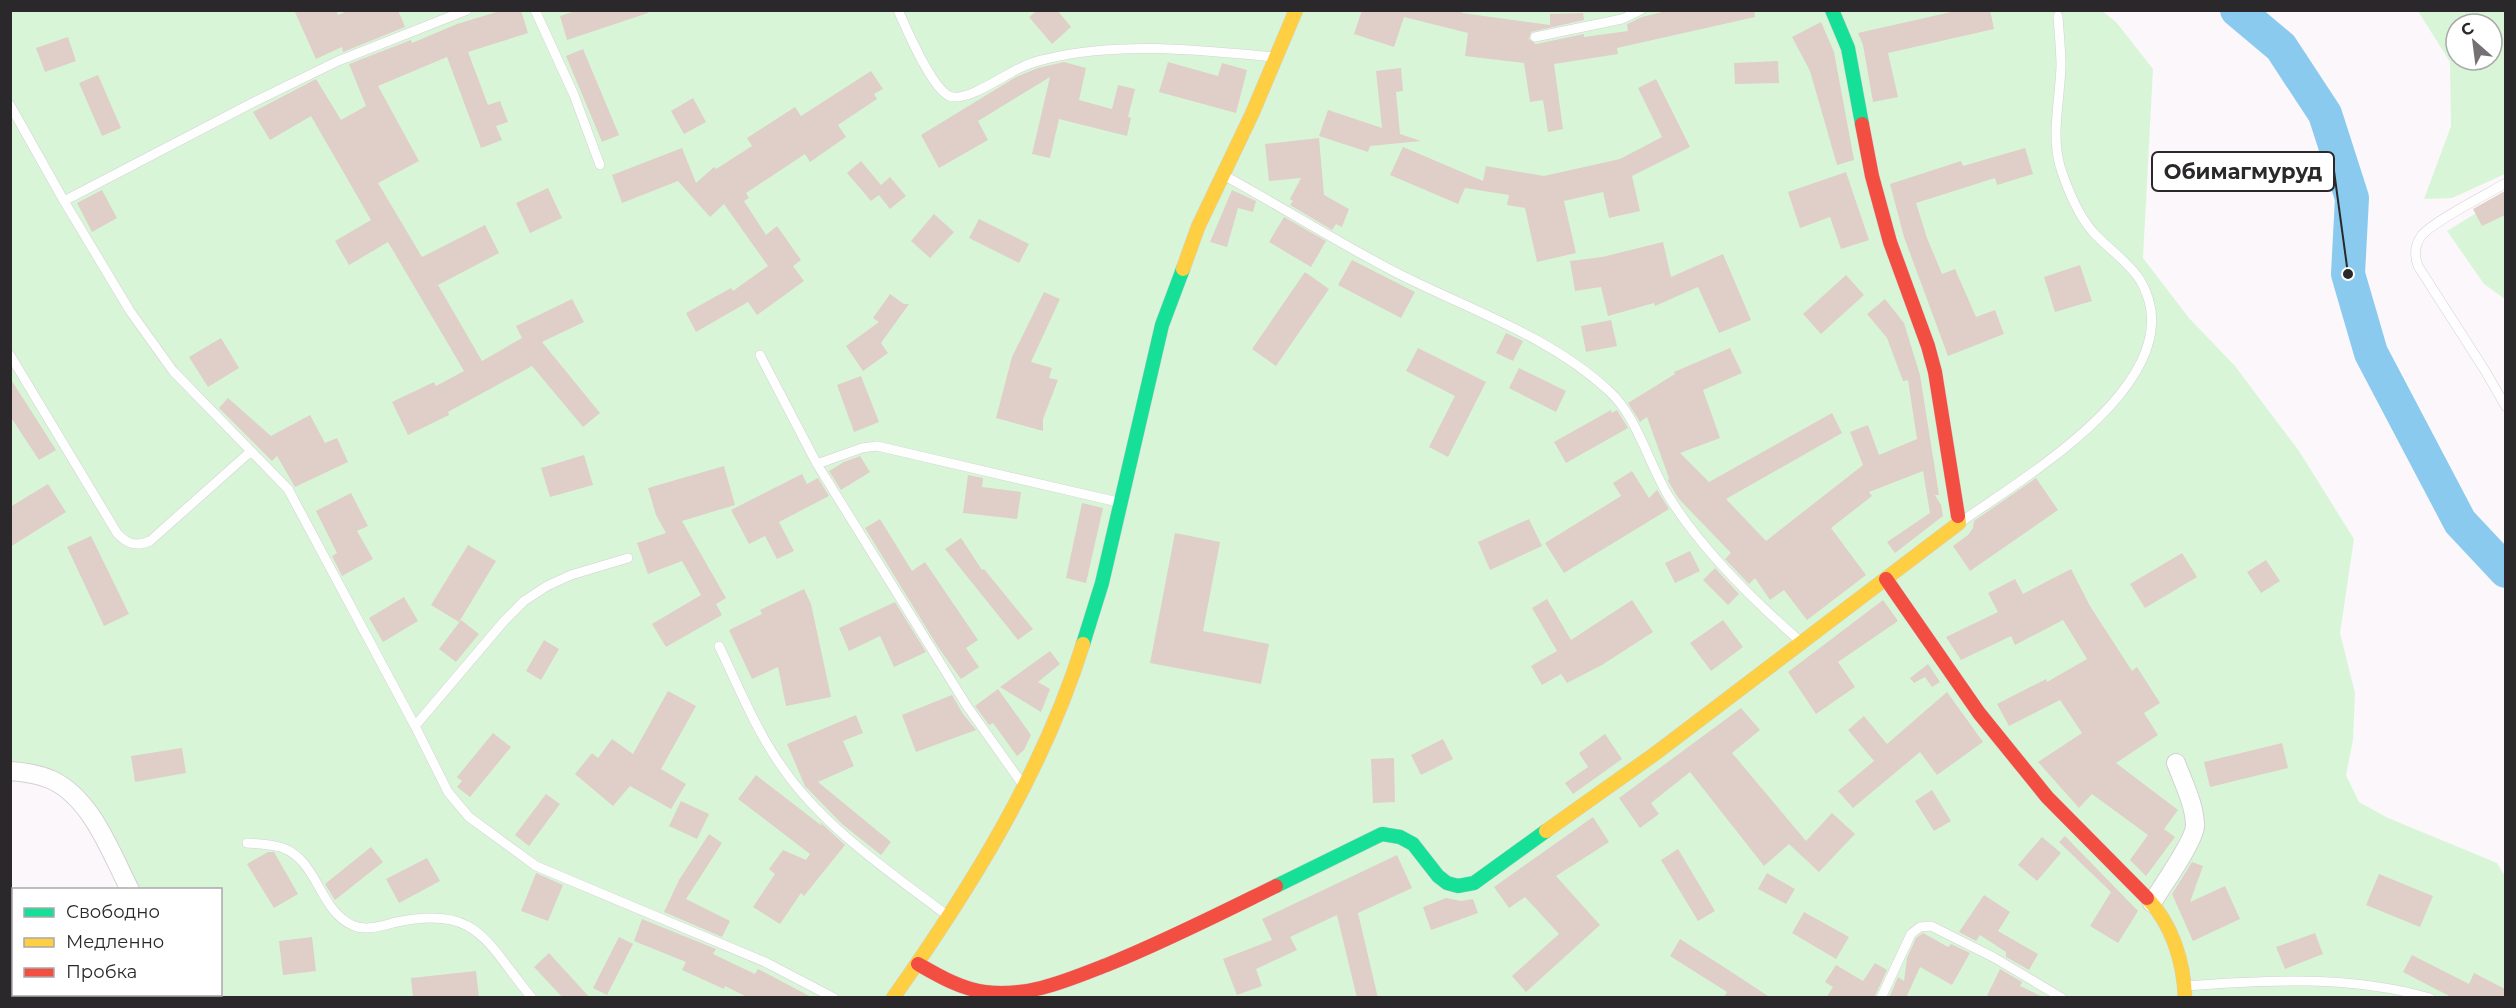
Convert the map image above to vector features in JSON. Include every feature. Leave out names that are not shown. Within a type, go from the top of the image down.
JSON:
[{"type":"street","points":[[893,998],[950,917],[1024,787],[1077,663],[1102,583],[1162,325],[1198,227],[1296,10]]},
{"type":"street","points":[[918,964],[946,980],[986,992],[1014,995],[1060,983],[1160,944],[1382,834],[1396,834],[1414,843],[1438,877],[1449,885],[1461,887],[1474,883],[1656,753],[1959,523],[1935,372],[1928,346],[1890,242],[1872,176],[1848,48],[1832,10]]},
{"type":"street","points":[[1886,579],[1979,713],[2047,796],[2151,903],[2175,940],[2181,959],[2185,992]]},
{"type":"street","points":[[2151,903],[2189,842],[2195,828],[2193,811],[2176,763]]},
{"type":"street","points":[[10,771],[31,773],[52,780],[75,798],[98,829],[129,888]]},
{"type":"lane","points":[[64,201],[254,102],[338,62],[467,10]]},
{"type":"lane","points":[[535,10],[574,95],[600,165]]},
{"type":"lane","points":[[898,10],[930,74],[946,94],[952,97],[962,97],[1021,67],[1046,59],[1071,55],[1130,50],[1207,51],[1276,58]]},
{"type":"lane","points":[[1535,37],[1622,19],[1641,10]]},
{"type":"lane","points":[[1959,523],[2077,440],[2094,424],[2128,382],[2142,359],[2151,330],[2150,305],[2139,279],[2087,224],[2061,169],[2057,146],[2061,66],[2058,16]]},
{"type":"lane","points":[[10,105],[130,311],[173,371],[250,452],[274,472],[293,497],[448,792],[459,808],[486,831],[536,866],[767,963],[834,998]]},
{"type":"lane","points":[[1222,175],[1394,271],[1521,332],[1559,353],[1588,373],[1611,392],[1624,408],[1660,483],[1685,520],[1723,565],[1801,642]]},
{"type":"lane","points":[[2505,183],[2427,230],[2417,243],[2415,257],[2418,266],[2484,369],[2505,407]]},
{"type":"lane","points":[[10,355],[117,533],[128,543],[137,544],[150,541],[250,452]]},
{"type":"lane","points":[[760,355],[817,464],[967,706],[1024,787]]},
{"type":"lane","points":[[817,464],[862,448],[877,446],[1119,503]]},
{"type":"lane","points":[[415,726],[505,620],[524,601],[547,586],[571,575],[628,558]]},
{"type":"lane","points":[[718,646],[771,750],[807,799],[821,814],[872,857],[950,917]]},
{"type":"lane","points":[[246,843],[277,846],[293,854],[308,870],[338,915],[355,927],[372,927],[428,917],[445,918],[470,926],[492,946],[532,998]]},
{"type":"lane","points":[[1881,998],[1911,934],[1920,927],[1931,926],[1993,957],[2062,998]]},
{"type":"lane","points":[[2185,992],[2247,982],[2334,982],[2379,986],[2430,998]]},
{"type":"green space","points":[[11,11],[2102,11],[2116,22],[2153,69],[2143,258],[2189,318],[2235,366],[2299,451],[2354,539],[2340,633],[2355,693],[2353,740],[2346,775],[2359,802],[2388,818],[2497,863],[2505,876],[2505,997],[180,997],[222,996],[222,888],[128,888],[84,806],[11,767]]},
{"type":"green space","points":[[2418,11],[2505,11],[2505,174],[2452,198],[2424,199],[2451,126],[2450,72],[2504,72],[2504,12],[2444,12],[2444,52]]},
{"type":"green space","points":[[2505,198],[2505,299],[2484,284],[2447,231]]},
{"type":"building","points":[[294,10],[336,10],[338,15],[350,10],[398,10],[405,27],[343,52],[342,47],[316,59]]},
{"type":"building","points":[[503,10],[521,10],[528,33],[468,52],[488,105],[500,101],[508,122],[496,126],[502,140],[481,148],[447,57],[378,86],[419,161],[378,183],[422,257],[485,225],[499,253],[438,285],[482,361],[522,338],[516,326],[572,299],[584,322],[542,342],[600,413],[583,427],[532,366],[448,412],[449,415],[408,435],[392,402],[434,382],[436,386],[464,371],[388,242],[349,265],[335,241],[371,220],[311,116],[270,140],[253,112],[316,79],[341,120],[366,106],[349,64],[411,40],[412,43],[457,24]]},
{"type":"building","points":[[578,10],[647,10],[648,13],[567,40],[560,16]]},
{"type":"building","points":[[1038,10],[1057,10],[1071,27],[1052,44],[1029,17]]},
{"type":"building","points":[[1362,10],[1463,10],[1462,13],[1550,25],[1550,14],[1583,13],[1584,20],[1531,32],[1529,39],[1536,44],[1584,34],[1584,37],[1628,31],[1627,24],[1642,17],[1670,10],[1754,10],[1755,17],[1617,48],[1618,54],[1554,64],[1563,129],[1548,132],[1543,100],[1530,102],[1524,63],[1465,56],[1468,33],[1404,17],[1394,47],[1354,34]]},
{"type":"building","points":[[1960,10],[1990,10],[1994,29],[1888,53],[1898,97],[1873,102],[1863,45],[1858,33]]},
{"type":"building","points":[[1821,22],[1834,52],[1854,160],[1837,165],[1810,71],[1792,37]]},
{"type":"building","points":[[68,37],[76,61],[45,72],[36,48]]},
{"type":"building","points":[[583,49],[619,135],[602,142],[566,56]]},
{"type":"building","points":[[1778,61],[1779,83],[1735,84],[1734,63]]},
{"type":"building","points":[[1064,62],[1086,68],[1079,100],[1112,109],[1118,85],[1135,89],[1128,117],[1131,118],[1127,136],[1059,119],[1050,158],[1032,154],[1050,77],[978,121],[988,140],[939,168],[921,135],[1016,77],[1038,68]]},
{"type":"building","points":[[1168,62],[1218,76],[1222,63],[1247,70],[1236,113],[1159,92]]},
{"type":"building","points":[[1401,68],[1403,91],[1396,92],[1400,134],[1421,141],[1370,146],[1368,152],[1319,136],[1328,110],[1382,128],[1376,71]]},
{"type":"building","points":[[871,71],[883,89],[874,94],[877,99],[838,125],[846,137],[810,162],[805,154],[746,193],[749,198],[744,201],[766,235],[777,226],[801,260],[793,266],[804,281],[757,315],[748,302],[696,332],[686,313],[731,288],[733,291],[768,266],[724,204],[710,217],[678,181],[622,203],[612,175],[682,148],[696,183],[714,167],[716,169],[752,146],[747,138],[795,107],[801,116]]},
{"type":"building","points":[[98,75],[121,128],[102,136],[79,83]]},
{"type":"building","points":[[1656,79],[1690,147],[1632,176],[1640,211],[1609,218],[1603,192],[1564,201],[1576,253],[1537,262],[1525,208],[1507,205],[1509,195],[1465,188],[1458,204],[1390,175],[1403,147],[1483,181],[1486,166],[1544,176],[1620,159],[1662,137],[1638,88]]},
{"type":"building","points":[[693,98],[706,122],[684,134],[671,111]]},
{"type":"building","points":[[1319,138],[1324,195],[1349,209],[1342,227],[1336,224],[1332,230],[1290,205],[1293,201],[1290,199],[1301,178],[1269,181],[1265,144]]},
{"type":"building","points":[[2025,148],[2033,174],[1997,185],[1995,178],[1916,203],[1942,274],[1955,269],[1976,317],[1995,310],[2004,334],[1948,356],[1904,237],[1890,184],[1961,161],[1963,166]]},
{"type":"building","points":[[861,161],[881,185],[890,177],[906,196],[890,209],[879,195],[871,201],[847,173]]},
{"type":"building","points":[[1846,172],[1869,240],[1841,249],[1830,217],[1800,228],[1788,192]]},
{"type":"building","points":[[548,188],[562,218],[530,233],[516,203]]},
{"type":"building","points":[[102,190],[117,218],[92,232],[77,203]]},
{"type":"building","points":[[1232,190],[1256,201],[1253,212],[1238,208],[1227,247],[1210,242]]},
{"type":"building","points":[[2505,191],[2505,215],[2482,226],[2473,209]]},
{"type":"building","points":[[934,214],[954,232],[930,258],[911,241]]},
{"type":"building","points":[[1284,217],[1326,241],[1311,267],[1269,242]]},
{"type":"building","points":[[979,219],[1029,244],[1019,263],[969,238]]},
{"type":"building","points":[[1663,242],[1671,277],[1723,254],[1751,320],[1719,333],[1698,287],[1655,306],[1654,303],[1608,316],[1601,287],[1575,291],[1570,261],[1602,257]]},
{"type":"building","points":[[1352,260],[1415,292],[1401,318],[1338,285]]},
{"type":"building","points":[[2080,265],[2092,301],[2055,312],[2044,277]]},
{"type":"building","points":[[1305,272],[1329,289],[1276,366],[1252,349]]},
{"type":"building","points":[[1846,275],[1864,295],[1821,334],[1803,314]]},
{"type":"building","points":[[1044,292],[1060,299],[1031,362],[1052,368],[1049,378],[1058,380],[1043,419],[1043,431],[996,418],[1012,357]]},
{"type":"building","points":[[890,294],[904,304],[909,304],[881,343],[888,353],[863,371],[846,346],[879,322],[873,318]]},
{"type":"building","points":[[1885,299],[1904,323],[1920,375],[1939,495],[1935,495],[1941,505],[1943,516],[1895,553],[1887,542],[1930,513],[1923,471],[1869,492],[1872,496],[1831,528],[1866,575],[1807,620],[1784,590],[1770,600],[1755,578],[1749,584],[1725,559],[1731,553],[1679,499],[1668,481],[1669,478],[1647,417],[1640,422],[1628,403],[1675,374],[1674,372],[1730,348],[1742,373],[1703,390],[1720,438],[1680,453],[1709,482],[1832,413],[1842,433],[1726,499],[1766,541],[1863,465],[1850,432],[1868,425],[1879,455],[1917,439],[1908,380],[1903,381],[1887,338],[1867,314]]},
{"type":"building","points":[[1611,320],[1617,346],[1586,352],[1581,326]]},
{"type":"building","points":[[1506,333],[1523,341],[1513,361],[1496,353]]},
{"type":"building","points":[[221,338],[239,368],[208,387],[189,357]]},
{"type":"building","points":[[1418,348],[1486,382],[1448,457],[1429,447],[1455,396],[1406,371]]},
{"type":"building","points":[[1519,368],[1566,391],[1556,412],[1509,388]]},
{"type":"building","points":[[861,376],[879,422],[854,432],[837,385]]},
{"type":"building","points":[[10,378],[56,450],[39,460],[10,416]]},
{"type":"building","points":[[228,398],[271,436],[310,415],[325,443],[337,438],[348,462],[295,487],[277,456],[272,461],[219,408]]},
{"type":"building","points":[[1611,410],[1612,413],[1617,410],[1628,428],[1566,463],[1554,442]]},
{"type":"building","points":[[584,455],[593,485],[550,497],[541,468]]},
{"type":"building","points":[[860,456],[870,472],[841,490],[829,471]]},
{"type":"building","points":[[724,466],[735,505],[682,521],[726,598],[716,604],[722,615],[666,647],[652,624],[701,595],[682,561],[648,574],[637,543],[666,533],[656,515],[648,488]]},
{"type":"building","points":[[1632,471],[1649,498],[1657,490],[1669,509],[1564,573],[1545,543],[1621,496],[1613,483]]},
{"type":"building","points":[[802,474],[807,484],[818,478],[829,496],[779,522],[794,551],[777,559],[765,536],[749,544],[731,510]]},
{"type":"building","points":[[968,475],[983,478],[982,487],[1021,492],[1017,519],[963,513]]},
{"type":"building","points":[[2036,478],[2058,510],[1970,571],[1953,546],[1968,535],[1973,528],[1974,521]]},
{"type":"building","points":[[48,484],[66,512],[10,547],[10,507]]},
{"type":"building","points":[[351,493],[368,526],[357,531],[373,559],[342,576],[332,556],[337,553],[316,511]]},
{"type":"building","points":[[1082,503],[1103,508],[1086,583],[1066,578]]},
{"type":"building","points":[[880,519],[912,571],[925,562],[978,640],[966,648],[979,667],[961,679],[938,647],[865,528]]},
{"type":"building","points":[[1529,519],[1542,546],[1490,570],[1478,542]]},
{"type":"building","points":[[1175,533],[1220,542],[1203,631],[1269,644],[1261,684],[1150,663]]},
{"type":"building","points":[[91,536],[129,614],[104,626],[67,547]]},
{"type":"building","points":[[961,538],[982,570],[984,569],[1033,629],[1018,640],[945,549]]},
{"type":"building","points":[[468,545],[496,561],[459,622],[431,605]]},
{"type":"building","points":[[1690,551],[1700,571],[1675,583],[1665,563]]},
{"type":"building","points":[[2182,553],[2197,577],[2145,608],[2130,584]]},
{"type":"building","points":[[2266,560],[2280,581],[2261,593],[2247,572]]},
{"type":"building","points":[[1715,568],[1739,594],[1728,605],[1703,580]]},
{"type":"building","points":[[2071,569],[2090,606],[2132,671],[2137,667],[2160,703],[2144,713],[2158,735],[2116,763],[2178,810],[2164,829],[2175,837],[2146,876],[2130,860],[2148,835],[2092,794],[2079,808],[2038,762],[2082,733],[2060,700],[2009,726],[1997,704],[2046,679],[2047,682],[2087,659],[2063,620],[2015,645],[2011,636],[1961,660],[1946,637],[1998,612],[1988,593],[2015,579],[2023,594]]},
{"type":"building","points":[[804,589],[811,604],[831,697],[786,706],[778,667],[752,679],[729,630],[762,614],[760,610]]},
{"type":"building","points":[[404,597],[418,621],[383,642],[369,618]]},
{"type":"building","points":[[1547,599],[1571,640],[1632,600],[1653,632],[1602,665],[1567,683],[1561,674],[1542,685],[1531,666],[1557,651],[1532,608]]},
{"type":"building","points":[[1883,600],[1898,621],[1838,662],[1855,687],[1816,714],[1788,672]]},
{"type":"building","points":[[895,602],[926,652],[894,667],[880,636],[849,651],[839,628]]},
{"type":"building","points":[[461,620],[479,634],[456,662],[439,649]]},
{"type":"building","points":[[1723,620],[1743,647],[1711,671],[1690,643]]},
{"type":"building","points":[[544,640],[559,649],[541,680],[526,671]]},
{"type":"building","points":[[1050,651],[1060,664],[1038,682],[1050,689],[1041,712],[1000,687]]},
{"type":"building","points":[[1928,664],[1940,682],[1932,687],[1925,677],[1914,683],[1910,678]]},
{"type":"building","points":[[998,689],[1031,735],[1024,750],[1017,756],[993,723],[989,725],[975,706]]},
{"type":"building","points":[[668,691],[696,706],[661,769],[686,784],[671,809],[630,786],[613,806],[575,774],[592,753],[598,758],[612,739],[633,754]]},
{"type":"building","points":[[1947,692],[1983,742],[1937,775],[1920,752],[1853,808],[1838,791],[1874,761],[1848,730],[1864,716],[1887,744]]},
{"type":"building","points":[[952,695],[976,730],[916,752],[902,715]]},
{"type":"building","points":[[1741,708],[1760,730],[1732,753],[1806,841],[1832,813],[1855,834],[1819,872],[1789,844],[1764,866],[1690,772],[1651,803],[1659,814],[1640,828],[1619,798]]},
{"type":"building","points":[[856,715],[863,733],[843,741],[854,766],[818,782],[891,842],[881,855],[842,824],[805,786],[787,744]]},
{"type":"building","points":[[493,733],[511,747],[470,797],[457,787],[462,781],[457,777]]},
{"type":"building","points":[[1605,734],[1622,759],[1573,794],[1565,783],[1588,767],[1579,753]]},
{"type":"building","points":[[1443,739],[1453,759],[1421,775],[1411,755]]},
{"type":"building","points":[[2282,743],[2288,768],[2210,787],[2204,762]]},
{"type":"building","points":[[182,748],[186,773],[135,782],[131,756]]},
{"type":"building","points":[[1394,758],[1395,802],[1373,803],[1371,759]]},
{"type":"building","points":[[756,775],[822,826],[820,822],[845,845],[804,896],[801,893],[780,924],[753,907],[775,874],[769,869],[783,850],[806,860],[810,854],[738,799]]},
{"type":"building","points":[[1932,790],[1951,821],[1934,831],[1915,801]]},
{"type":"building","points":[[546,794],[560,804],[529,846],[515,835]]},
{"type":"building","points":[[681,801],[709,814],[697,839],[669,826]]},
{"type":"building","points":[[1593,817],[1609,842],[1556,876],[1600,925],[1526,992],[1512,976],[1559,934],[1525,897],[1509,908],[1494,887]]},
{"type":"building","points":[[709,834],[722,843],[686,899],[730,921],[722,937],[664,912],[679,880]]},
{"type":"building","points":[[2065,836],[2138,911],[2118,943],[2090,926],[2111,892],[2059,842]]},
{"type":"building","points":[[2042,837],[2061,853],[2037,881],[2018,865]]},
{"type":"building","points":[[371,847],[383,862],[335,900],[325,884]]},
{"type":"building","points":[[1678,849],[1715,911],[1698,921],[1661,860]]},
{"type":"building","points":[[268,852],[274,852],[298,894],[274,908],[247,864]]},
{"type":"building","points":[[1397,855],[1412,888],[1358,913],[1378,998],[1357,998],[1337,915],[1290,937],[1297,950],[1256,969],[1262,986],[1237,995],[1223,959],[1272,940],[1262,919]]},
{"type":"building","points":[[427,858],[440,881],[399,903],[386,879]]},
{"type":"building","points":[[2192,862],[2203,866],[2190,902],[2225,886],[2240,919],[2193,941],[2172,894]]},
{"type":"building","points":[[536,873],[563,885],[548,921],[521,911]]},
{"type":"building","points":[[1767,873],[1795,889],[1786,904],[1758,889]]},
{"type":"building","points":[[2379,874],[2433,896],[2420,927],[2366,905]]},
{"type":"building","points":[[1984,895],[2010,912],[1998,931],[2038,954],[2029,970],[2006,957],[2006,952],[1980,935],[1976,941],[1959,932]]},
{"type":"building","points":[[1446,898],[1461,901],[1473,899],[1478,913],[1431,930],[1423,907]]},
{"type":"building","points":[[1804,912],[1849,937],[1836,959],[1792,933]]},
{"type":"building","points":[[642,919],[716,949],[713,954],[755,974],[758,969],[813,998],[749,998],[725,986],[724,989],[682,970],[686,962],[634,941]]},
{"type":"building","points":[[1923,933],[1948,947],[1951,944],[1970,953],[1952,985],[1920,967],[1906,998],[1889,998],[1898,977],[1904,981],[1907,958],[1916,938]]},
{"type":"building","points":[[2315,933],[2323,954],[2285,969],[2276,947]]},
{"type":"building","points":[[312,937],[316,971],[283,975],[279,941]]},
{"type":"building","points":[[619,937],[633,944],[607,995],[593,988]]},
{"type":"building","points":[[1680,939],[1771,998],[1723,998],[1727,992],[1670,956]]},
{"type":"building","points":[[549,953],[590,998],[563,998],[534,967]]},
{"type":"building","points":[[2412,955],[2469,984],[2474,973],[2505,989],[2505,998],[2453,998],[2403,972]]},
{"type":"building","points":[[1875,963],[1887,970],[1874,998],[1826,998],[1833,987],[1825,982],[1836,965],[1863,981]]},
{"type":"building","points":[[2000,969],[2022,982],[2020,986],[2045,998],[1986,998]]},
{"type":"building","points":[[476,971],[479,998],[413,998],[411,978]]},
{"type":"waterway","points":[[2237,10],[2281,47],[2325,114],[2352,198],[2348,274],[2371,353],[2460,522],[2506,571]]},
{"type":"traffic: fast","points":[[1832,10],[1848,48],[1862,124]]},
{"type":"traffic: fast","points":[[1083,644],[1102,583],[1162,325],[1183,269]]},
{"type":"traffic: fast","points":[[1276,886],[1382,834],[1400,837],[1413,844],[1438,876],[1447,883],[1458,886],[1474,883],[1546,831]]},
{"type":"traffic: slow","points":[[1183,269],[1198,227],[1252,114],[1296,10]]},
{"type":"traffic: slow","points":[[1546,831],[1656,753],[1959,523],[1958,516]]},
{"type":"traffic: slow","points":[[893,998],[950,915],[1026,784],[1067,691],[1083,644]]},
{"type":"traffic: slow","points":[[2147,898],[2156,908],[2175,944],[2182,971],[2185,998]]},
{"type":"traffic: jam","points":[[1862,124],[1872,176],[1890,242],[1928,346],[1935,372],[1958,516]]},
{"type":"traffic: jam","points":[[1886,579],[1979,713],[2047,797],[2147,898]]},
{"type":"traffic: jam","points":[[918,964],[967,988],[1001,993],[1033,990],[1109,964],[1276,886]]},
{"type":"place","name":"Обимагмуруд","points":[[2348,274]]}]
